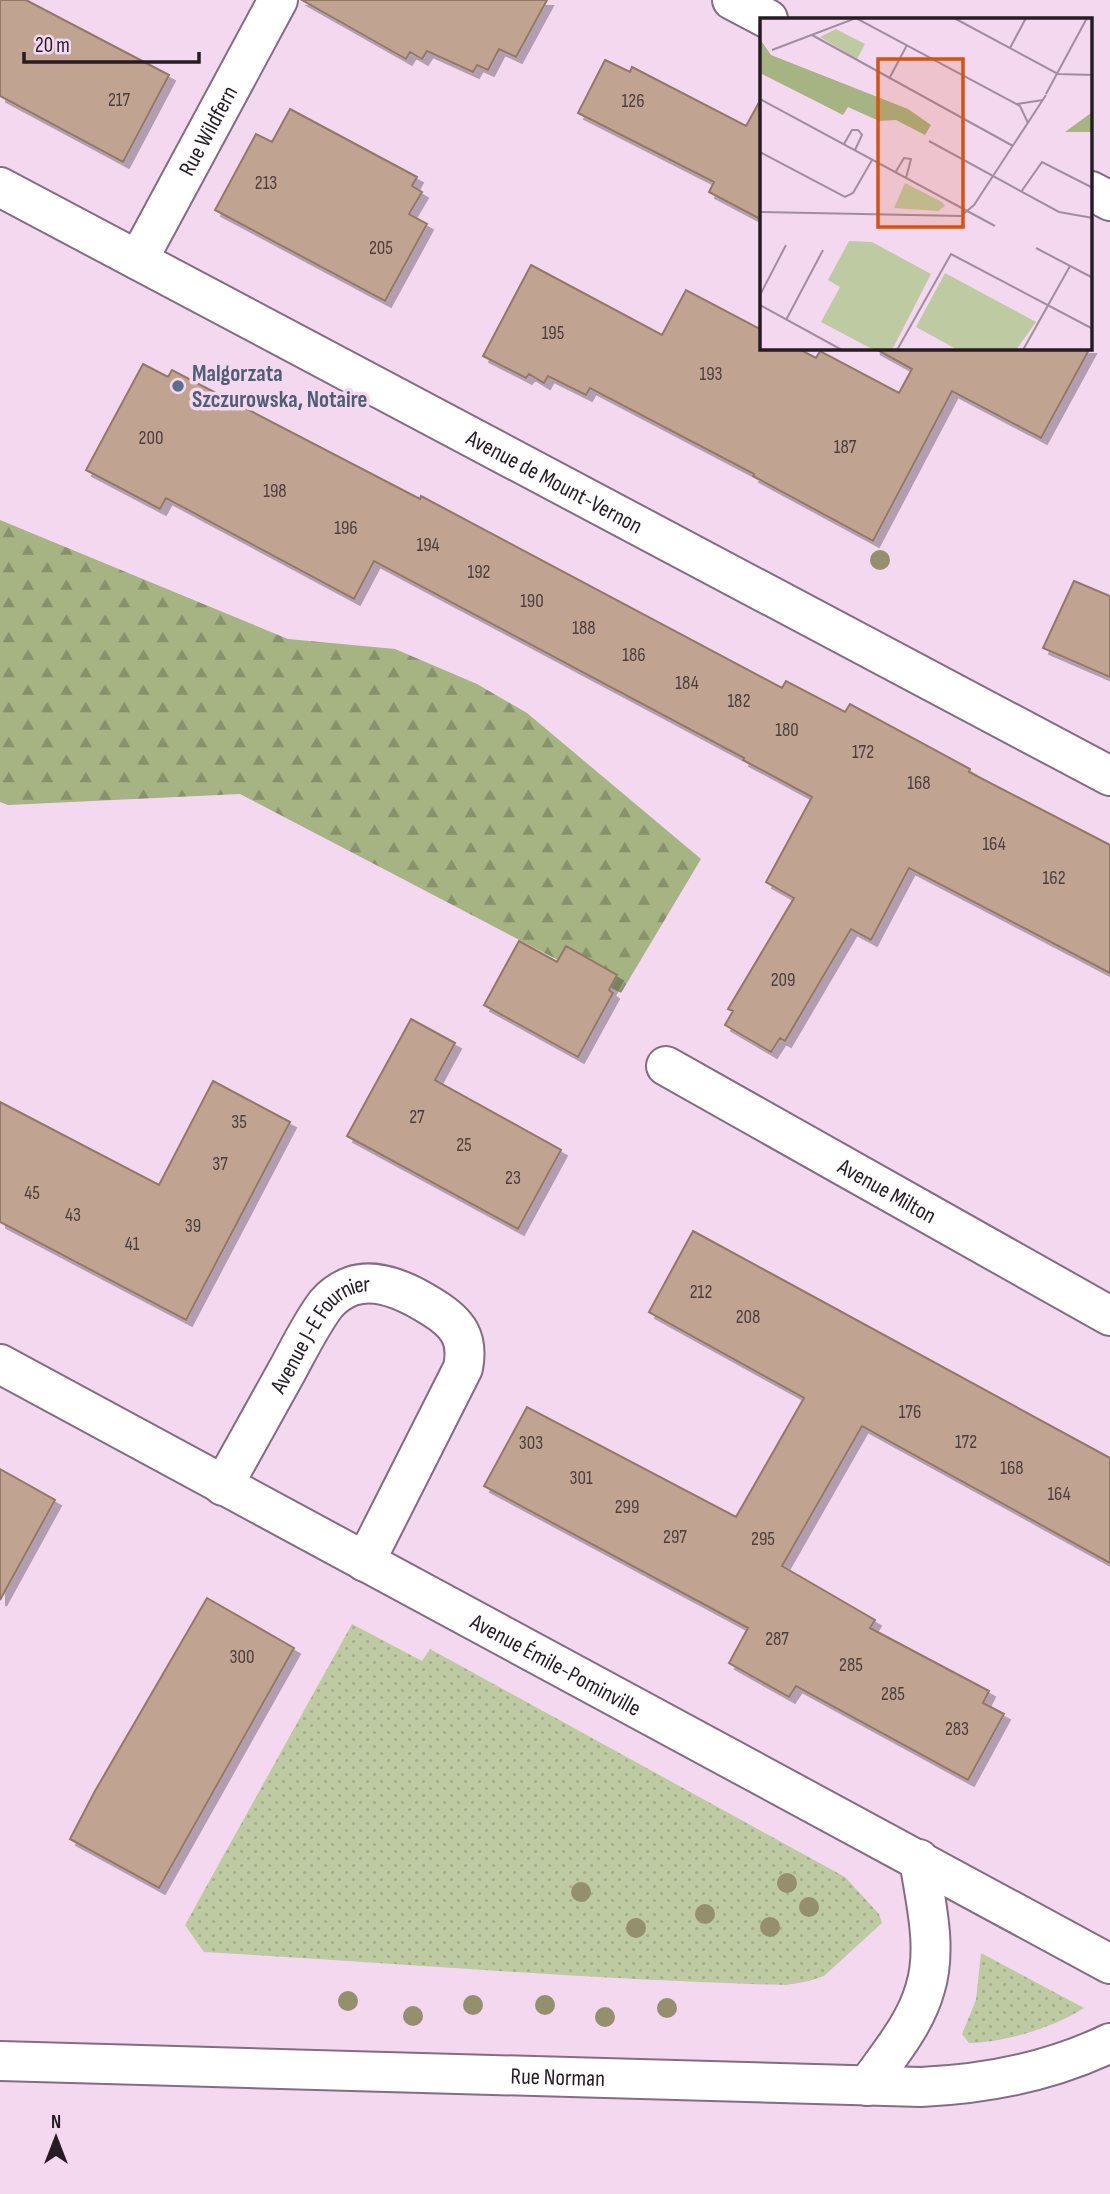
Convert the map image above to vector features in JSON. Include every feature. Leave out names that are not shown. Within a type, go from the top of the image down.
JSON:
[{"type":"street","name":"Rue Wildfern","points":[[138,260],[278,0]]},
{"type":"street","points":[[732,0],[766,18]]},
{"type":"street","name":"Avenue de Mount-Vernon","points":[[0,187],[1110,776]]},
{"type":"street","points":[[1092,192],[1110,201]]},
{"type":"street","name":"Avenue Milton","points":[[666,1066],[1110,1316]]},
{"type":"street","name":"Avenue J-E Fournier","points":[[223,1486],[316,1319],[339,1292],[355,1285],[382,1285],[432,1307],[451,1321],[460,1332],[466,1354],[463,1368],[365,1562]]},
{"type":"street","name":"Avenue Émile-Pominville","points":[[0,1364],[1110,1964]]},
{"type":"street","points":[[867,2086],[903,2035],[926,1987],[930,1944],[919,1859]]},
{"type":"street","name":"Rue Norman","points":[[0,2061],[920,2087],[997,2080],[1060,2064],[1110,2043]]},
{"type":"green space","points":[[0,520],[288,639],[395,649],[477,684],[527,713],[701,859],[621,993],[240,794],[8,805],[0,802]]},
{"type":"green space","points":[[352,1624],[422,1661],[430,1649],[845,1877],[879,1914],[882,1923],[824,1976],[786,1985],[568,1975],[204,1952],[185,1925]]},
{"type":"green space","points":[[981,1953],[1084,2008],[1028,2033],[969,2043],[962,2034],[976,2000]]},
{"type":"building","points":[[0,0],[26,0],[169,75],[123,162],[0,96]]},
{"type":"building","points":[[302,0],[547,0],[516,57],[499,49],[488,70],[477,65],[473,72],[427,51],[422,59],[410,52],[406,59]]},
{"type":"building","points":[[605,60],[630,72],[632,67],[746,126],[760,101],[760,219],[709,192],[714,182],[578,113]]},
{"type":"building","points":[[290,109],[417,177],[412,186],[422,192],[409,214],[427,224],[385,301],[215,210],[256,134],[272,142]]},
{"type":"building","points":[[531,265],[662,335],[686,290],[760,329],[760,350],[801,350],[816,358],[820,351],[899,393],[912,369],[878,350],[1089,350],[1041,438],[952,391],[873,541],[753,476],[754,474],[590,388],[586,395],[548,376],[544,383],[529,374],[526,378],[483,356]]},
{"type":"building","points":[[143,364],[168,377],[172,370],[420,499],[421,496],[782,688],[786,681],[845,712],[850,704],[970,769],[969,772],[1110,845],[1110,973],[909,868],[871,940],[851,929],[785,1041],[780,1038],[771,1052],[725,1025],[733,1011],[728,1009],[794,898],[766,882],[812,797],[374,561],[354,599],[166,498],[160,509],[86,470]]},
{"type":"building","points":[[1074,581],[1110,596],[1110,677],[1043,648]]},
{"type":"building","points":[[519,941],[557,962],[566,946],[617,975],[609,990],[613,993],[578,1057],[484,1005]]},
{"type":"building","points":[[411,1019],[455,1043],[435,1080],[561,1150],[518,1229],[347,1136]]},
{"type":"building","points":[[213,1081],[290,1122],[186,1320],[0,1222],[0,1102],[159,1185]]},
{"type":"building","points":[[693,1231],[1110,1458],[1110,1563],[862,1426],[782,1566],[875,1620],[870,1628],[989,1691],[983,1703],[1004,1714],[968,1780],[796,1686],[789,1697],[729,1663],[748,1628],[484,1486],[527,1407],[736,1517],[804,1398],[649,1312]]},
{"type":"building","points":[[0,1469],[55,1500],[0,1600]]},
{"type":"building","points":[[207,1598],[294,1648],[159,1888],[70,1839]]},
{"type":"place","name":"Malgorzata Szczurowska, Notaire","points":[[178,386]]}]
